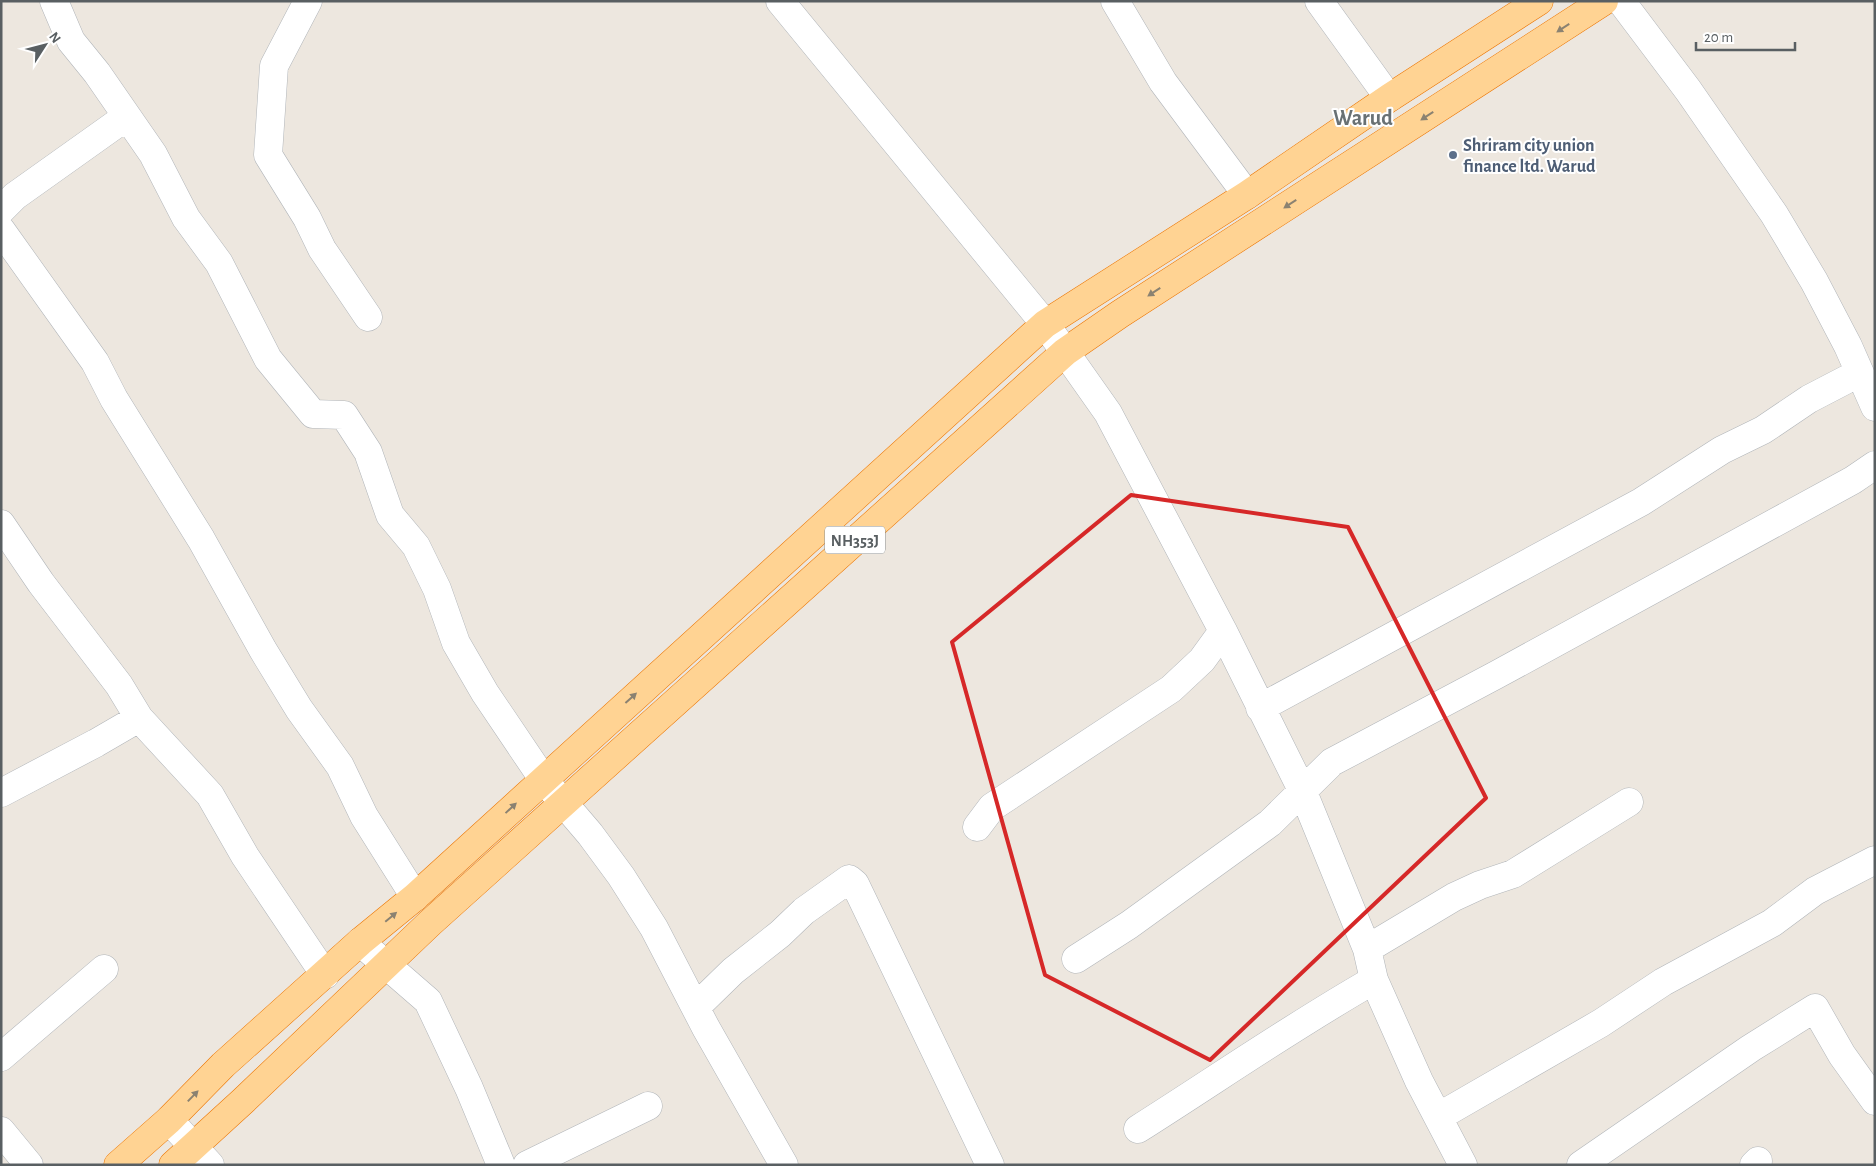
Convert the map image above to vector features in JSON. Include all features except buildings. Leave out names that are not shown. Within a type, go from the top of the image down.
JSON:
[{"type":"highway","points":[[118,1165],[169,1120],[223,1065],[360,942],[415,897],[543,778],[1046,324],[1247,195],[1389,98],[1539,1]]},
{"type":"highway","name":"NH353J","points":[[173,1165],[201,1156],[385,966],[564,802],[1065,352],[1120,314],[1604,1]]},
{"type":"street","points":[[54,1],[71,41],[97,73],[153,154],[186,218],[218,263],[268,359],[313,414],[344,415],[368,452],[390,515],[416,546],[437,589],[456,643],[485,693],[543,778],[621,876],[654,928],[784,1165]]},
{"type":"street","points":[[308,1],[274,66],[268,155],[307,218],[322,249],[368,317]]},
{"type":"street","points":[[780,1],[1046,324],[1108,413],[1223,630],[1303,792],[1368,949],[1374,980],[1419,1081],[1438,1117],[1453,1160]]},
{"type":"street","points":[[1115,1],[1164,82],[1247,195]]},
{"type":"street","points":[[1319,1],[1389,98]]},
{"type":"street","points":[[1621,1],[1688,90],[1774,214],[1814,281],[1875,407]]},
{"type":"street","points":[[1,210],[15,196],[126,116]]},
{"type":"street","points":[[1,230],[95,362],[114,399],[201,539],[268,659],[299,709],[340,766],[364,816],[415,897]]},
{"type":"street","points":[[1260,708],[1641,502],[1722,450],[1763,430],[1809,399],[1859,373]]},
{"type":"street","points":[[1076,959],[1129,925],[1262,828],[1303,792],[1332,762],[1496,676],[1853,480],[1875,465]]},
{"type":"street","points":[[1,524],[41,583],[119,685],[139,718],[210,795],[245,856],[325,975]]},
{"type":"street","points":[[977,827],[992,807],[1171,689],[1202,660],[1223,630]]},
{"type":"street","points":[[1,793],[80,752],[139,718]]},
{"type":"street","points":[[1368,949],[1454,897],[1480,885],[1513,874],[1629,802]]},
{"type":"street","points":[[1438,1117],[1601,1023],[1663,982],[1772,923],[1815,891],[1875,860]]},
{"type":"street","points":[[696,1007],[733,971],[780,934],[804,911],[849,879],[855,884],[990,1165]]},
{"type":"street","points":[[360,942],[385,966],[428,1001],[469,1088],[501,1165]]},
{"type":"street","points":[[1,1057],[104,969]]},
{"type":"street","points":[[1138,1129],[1226,1074],[1315,1013],[1374,980]]},
{"type":"street","points":[[1581,1165],[1751,1048],[1815,1008],[1842,1055],[1875,1101]]},
{"type":"street","points":[[527,1165],[648,1106]]},
{"type":"street","points":[[169,1120],[201,1156]]},
{"type":"street","points":[[1,1131],[28,1165]]},
{"type":"highlighted area","points":[[1131,495],[1348,527],[1486,798],[1210,1060],[1045,975],[952,642]]},
{"type":"place","name":"Shriram city union finance ltd. Warud","points":[[1453,155]]},
{"type":"district","name":"Warud","points":[[1363,117]]}]
